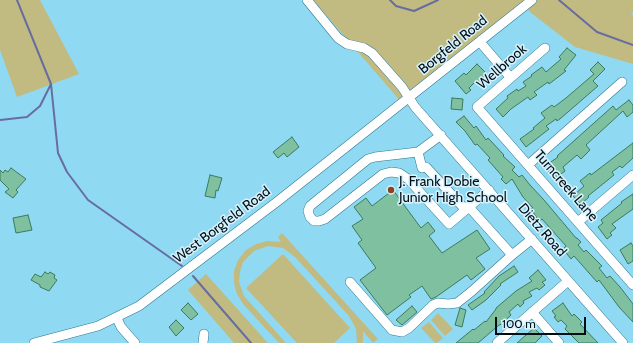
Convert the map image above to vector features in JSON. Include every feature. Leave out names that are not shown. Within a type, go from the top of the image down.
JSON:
[{"type":"street","name":"Dietz Road","points":[[307,0],[338,38],[347,44],[364,48],[372,53],[402,87],[416,107],[623,343]]},
{"type":"street","name":"Borgfeld Road","points":[[409,98],[528,3]]},
{"type":"street","points":[[480,42],[510,77]]},
{"type":"street","name":"Wellbrook","points":[[477,107],[545,48]]},
{"type":"street","points":[[528,165],[622,82]]},
{"type":"street","name":"West Borgfeld Road","points":[[34,343],[98,326],[139,306],[409,98]]},
{"type":"street","name":"Turncreek Lane","points":[[477,107],[578,222],[632,280]]},
{"type":"street","points":[[441,135],[418,152],[368,159],[310,206],[308,211],[310,217],[314,221],[325,219],[383,174],[391,172],[399,173],[409,180],[449,224],[489,190]]},
{"type":"street","points":[[418,152],[422,168]]},
{"type":"street","points":[[409,180],[422,168],[426,167],[463,207],[469,207],[512,255]]},
{"type":"street","points":[[578,222],[633,175]]},
{"type":"street","points":[[350,282],[392,330],[402,332],[409,328],[433,305],[438,303],[456,303],[471,292],[532,239]]},
{"type":"street","points":[[497,343],[568,281]]},
{"type":"street","points":[[532,312],[559,343]]},
{"type":"street","points":[[117,318],[121,327],[135,343]]},
{"type":"shaded area","points":[[0,0],[40,0],[79,74],[17,97],[0,50]]},
{"type":"shaded area","points":[[313,0],[633,0],[633,12],[631,14],[633,15],[633,64],[575,47],[530,12],[525,6],[402,103]]},
{"type":"shaded area","points":[[282,233],[378,339],[373,343],[363,331],[363,343],[357,343],[356,329],[349,316],[295,257],[283,248],[268,246],[254,251],[243,262],[239,282],[244,296],[286,343],[279,343],[243,304],[237,294],[234,283],[234,271],[238,260],[246,250],[256,244],[267,241],[281,242],[278,237]]},
{"type":"shaded area","points":[[283,254],[350,328],[334,343],[297,343],[246,288]]},
{"type":"shaded area","points":[[206,274],[268,343],[234,343],[188,290]]},
{"type":"shaded area","points":[[438,313],[453,329],[445,336],[431,320]]},
{"type":"shaded area","points":[[429,322],[443,338],[437,343],[435,343],[421,328]]},
{"type":"building","points":[[567,48],[576,55],[564,70],[566,71],[549,84],[548,82],[534,92],[537,95],[530,100],[528,97],[511,109],[503,117],[496,109],[508,98],[507,96],[517,89],[518,91],[526,86],[523,82],[542,67],[546,72],[561,59],[559,57]]},
{"type":"building","points":[[598,62],[605,69],[593,81],[598,86],[561,118],[557,121],[556,119],[546,126],[549,129],[526,147],[520,139],[534,129],[533,128],[545,118],[541,113],[552,105],[554,107],[594,74],[590,70]]},
{"type":"building","points":[[477,64],[490,77],[480,85],[476,81],[469,88],[471,90],[466,94],[455,81],[464,73],[466,75]]},
{"type":"building","points":[[452,98],[463,99],[462,110],[451,109]]},
{"type":"building","points":[[629,100],[633,105],[633,112],[627,117],[623,111],[586,145],[590,150],[581,159],[577,155],[563,167],[565,171],[554,179],[545,166],[558,157],[557,156],[613,106],[616,110]]},
{"type":"building","points":[[464,116],[474,128],[476,126],[486,140],[488,138],[504,155],[503,156],[515,167],[512,170],[519,177],[522,175],[581,242],[578,245],[584,252],[586,250],[602,266],[599,268],[607,278],[610,276],[620,287],[633,304],[633,322],[619,307],[599,280],[597,282],[574,256],[571,259],[563,249],[566,246],[542,219],[539,221],[531,209],[533,208],[523,197],[512,179],[506,184],[501,179],[503,177],[488,160],[490,158],[477,144],[475,145],[465,131],[456,122]]},
{"type":"building","points":[[292,137],[299,147],[287,157],[284,153],[278,158],[273,152]]},
{"type":"building","points":[[633,143],[633,158],[622,168],[620,166],[612,172],[614,175],[588,196],[589,197],[581,204],[573,196],[584,186],[580,181],[590,173],[591,175]]},
{"type":"building","points":[[11,168],[26,179],[16,190],[18,192],[13,198],[5,192],[9,189],[0,180],[0,170],[3,173],[5,170],[8,172]]},
{"type":"building","points":[[210,175],[222,178],[218,191],[216,190],[215,198],[205,196]]},
{"type":"building","points":[[393,190],[421,228],[428,222],[435,231],[429,236],[442,253],[477,230],[490,249],[476,258],[485,269],[471,280],[467,275],[431,299],[422,286],[409,295],[411,297],[387,315],[360,280],[376,268],[358,243],[362,240],[352,226],[363,219],[354,207],[366,198],[372,206]]},
{"type":"building","points":[[633,194],[633,209],[612,224],[616,228],[610,233],[612,235],[607,239],[598,227],[603,223],[601,220],[622,203],[621,202]]},
{"type":"building","points":[[28,215],[32,230],[16,233],[13,218]]},
{"type":"building","points":[[631,243],[633,246],[633,261],[628,264],[620,250]]},
{"type":"building","points":[[514,266],[518,272],[500,284],[501,285],[486,300],[472,310],[468,305],[485,293],[484,292],[499,276]]},
{"type":"building","points":[[538,270],[546,280],[542,282],[545,285],[539,290],[537,288],[529,292],[532,296],[523,301],[524,303],[520,307],[518,304],[509,312],[511,315],[478,343],[456,343],[473,329],[474,330],[485,321],[486,322],[496,308],[516,291],[532,281],[529,278]]},
{"type":"building","points":[[45,272],[48,274],[50,272],[55,275],[54,278],[57,280],[49,291],[40,287],[40,285],[31,280],[35,274],[41,277]]},
{"type":"building","points":[[188,303],[198,314],[191,320],[181,310]]},
{"type":"building","points":[[563,303],[572,316],[574,314],[582,322],[580,324],[598,343],[579,343],[565,329],[567,326],[561,320],[558,322],[552,311]]},
{"type":"building","points":[[412,306],[417,312],[402,325],[396,320]]},
{"type":"building","points":[[460,308],[466,310],[462,327],[455,325]]},
{"type":"building","points":[[176,320],[184,328],[176,336],[169,327]]},
{"type":"building","points":[[534,328],[542,336],[535,343],[517,343]]},
{"type":"waterway","points":[[17,0],[51,84],[58,153],[67,172],[88,200],[182,266]]},
{"type":"waterway","points":[[390,0],[396,6],[414,11],[438,0]]},
{"type":"waterway","points":[[559,0],[597,32],[633,45]]},
{"type":"waterway","points":[[0,120],[27,117],[40,106],[51,84]]},
{"type":"waterway","points":[[193,276],[251,343]]},
{"type":"place","name":"J. Frank Dobie Junior High School","points":[[391,190]]}]
